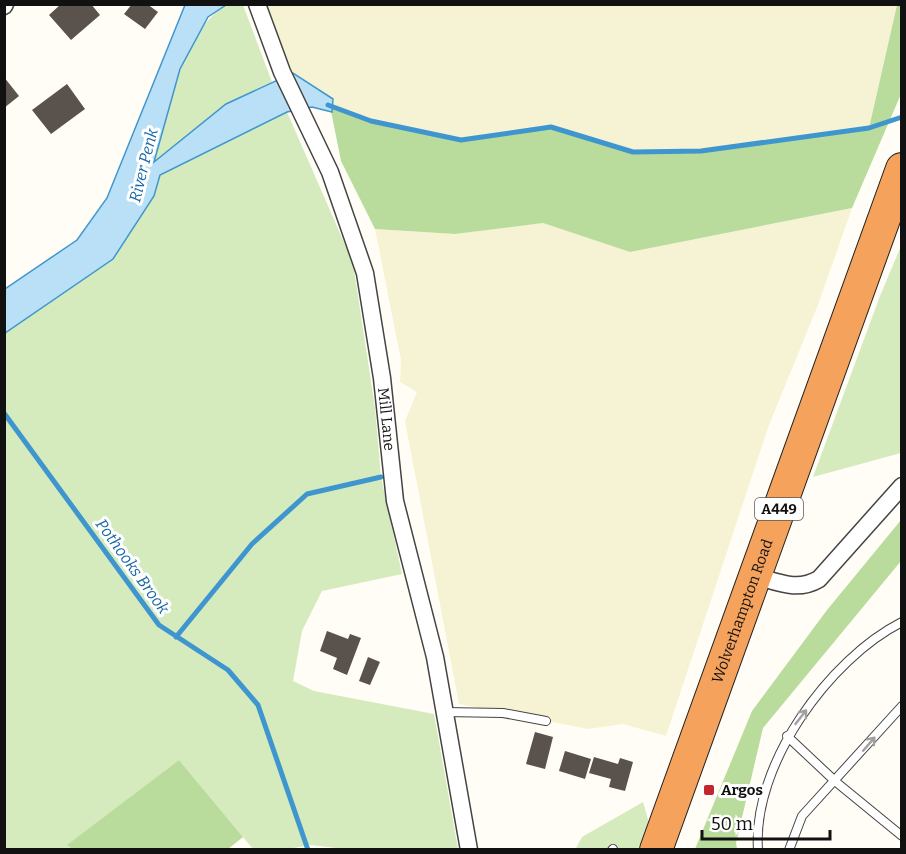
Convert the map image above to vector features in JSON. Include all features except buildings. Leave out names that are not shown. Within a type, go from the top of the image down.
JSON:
[{"type":"highway","name":"Wolverhampton Road","points":[[656,849],[902,169]]},
{"type":"street","name":"Mill Lane","points":[[256,4],[282,72],[305,114],[330,172],[365,273],[382,378],[395,501],[435,657],[469,849]]},
{"type":"street","points":[[754,576],[793,586],[807,586],[819,579],[902,486]]},
{"type":"lane","points":[[758,849],[762,808],[771,770],[787,736],[835,675],[861,648],[883,631],[902,622]]},
{"type":"lane","points":[[789,849],[802,816],[836,782],[902,706]]},
{"type":"lane","points":[[445,712],[503,713],[546,721]]},
{"type":"lane","points":[[787,736],[836,782],[902,836]]},
{"type":"shaded area","points":[[265,5],[897,5],[869,128],[701,151],[633,152],[551,127],[461,140],[371,121],[330,106],[333,99],[293,73]]},
{"type":"shaded area","points":[[852,208],[818,305],[769,425],[666,736],[623,724],[588,729],[459,704],[405,421],[417,392],[400,382],[401,360],[375,229],[455,234],[543,223],[630,252]]},
{"type":"green space","points":[[226,5],[243,5],[272,82],[226,104],[154,163],[170,98],[186,55],[196,36]]},
{"type":"green space","points":[[897,5],[901,5],[901,94],[852,208],[630,252],[543,223],[455,234],[375,229],[341,161],[330,106],[371,121],[461,140],[551,127],[633,152],[701,151],[869,128]]},
{"type":"green space","points":[[287,112],[353,263],[375,408],[381,477],[402,574],[322,591],[302,631],[293,681],[314,691],[434,714],[458,849],[354,850],[310,845],[288,849],[253,849],[179,760],[68,845],[74,849],[5,849],[4,333],[112,259],[154,196],[160,175]]},
{"type":"green space","points":[[901,246],[901,453],[813,477],[880,296]]},
{"type":"green space","points":[[901,520],[901,561],[763,728],[736,843],[737,849],[695,849],[752,711],[827,610]]},
{"type":"green space","points":[[179,760],[243,837],[228,849],[74,850],[67,845]]},
{"type":"green space","points":[[643,802],[649,823],[638,849],[575,850],[582,837]]},
{"type":"water","name":"River Penk","points":[[185,5],[226,5],[208,17],[180,69],[154,162],[226,104],[293,73],[333,99],[332,112],[312,107],[287,112],[160,175],[154,196],[113,259],[5,333],[5,289],[77,240],[107,198]]},
{"type":"waterway","points":[[328,105],[371,121],[461,140],[551,127],[633,152],[701,151],[869,128],[902,117]]},
{"type":"waterway","name":"Pothooks Brook","points":[[4,413],[159,625],[228,670],[258,705],[308,850]]},
{"type":"waterway","points":[[176,637],[252,544],[307,494],[381,477]]},
{"type":"place","name":"Argos","points":[[709,790]]}]
